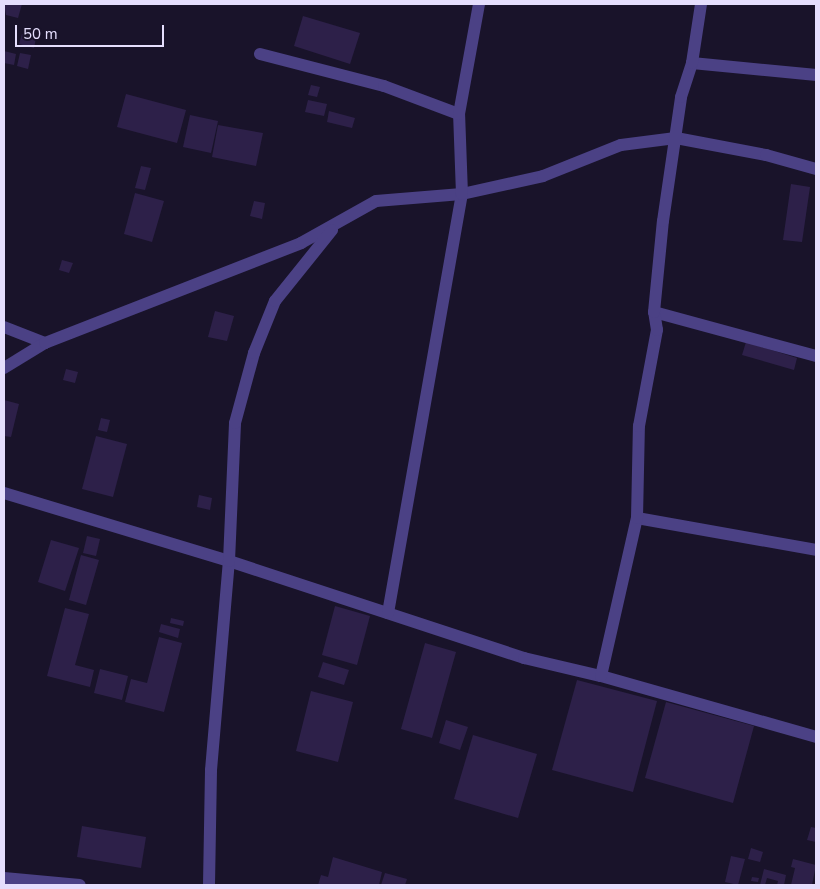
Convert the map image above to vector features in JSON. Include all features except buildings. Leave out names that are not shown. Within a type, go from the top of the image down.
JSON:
[{"type":"street","points":[[388,613],[462,194],[459,114],[479,4]]},
{"type":"street","points":[[602,676],[637,518],[639,426],[657,330],[654,312],[681,97],[692,62],[701,4]]},
{"type":"street","points":[[260,54],[384,86],[459,114]]},
{"type":"street","points":[[692,62],[816,75]]},
{"type":"street","points":[[4,368],[45,343],[255,262],[336,226],[376,201],[462,194],[544,176],[621,145],[676,138],[766,155],[816,169]]},
{"type":"street","points":[[210,885],[211,770],[229,562],[235,424],[254,353],[275,302],[336,226]]},
{"type":"street","points":[[654,312],[816,356]]},
{"type":"street","points":[[4,327],[45,343]]},
{"type":"street","points":[[4,493],[229,562],[524,658],[602,676],[816,737]]},
{"type":"street","points":[[637,518],[816,550]]},
{"type":"street","points":[[4,878],[80,885]]}]
